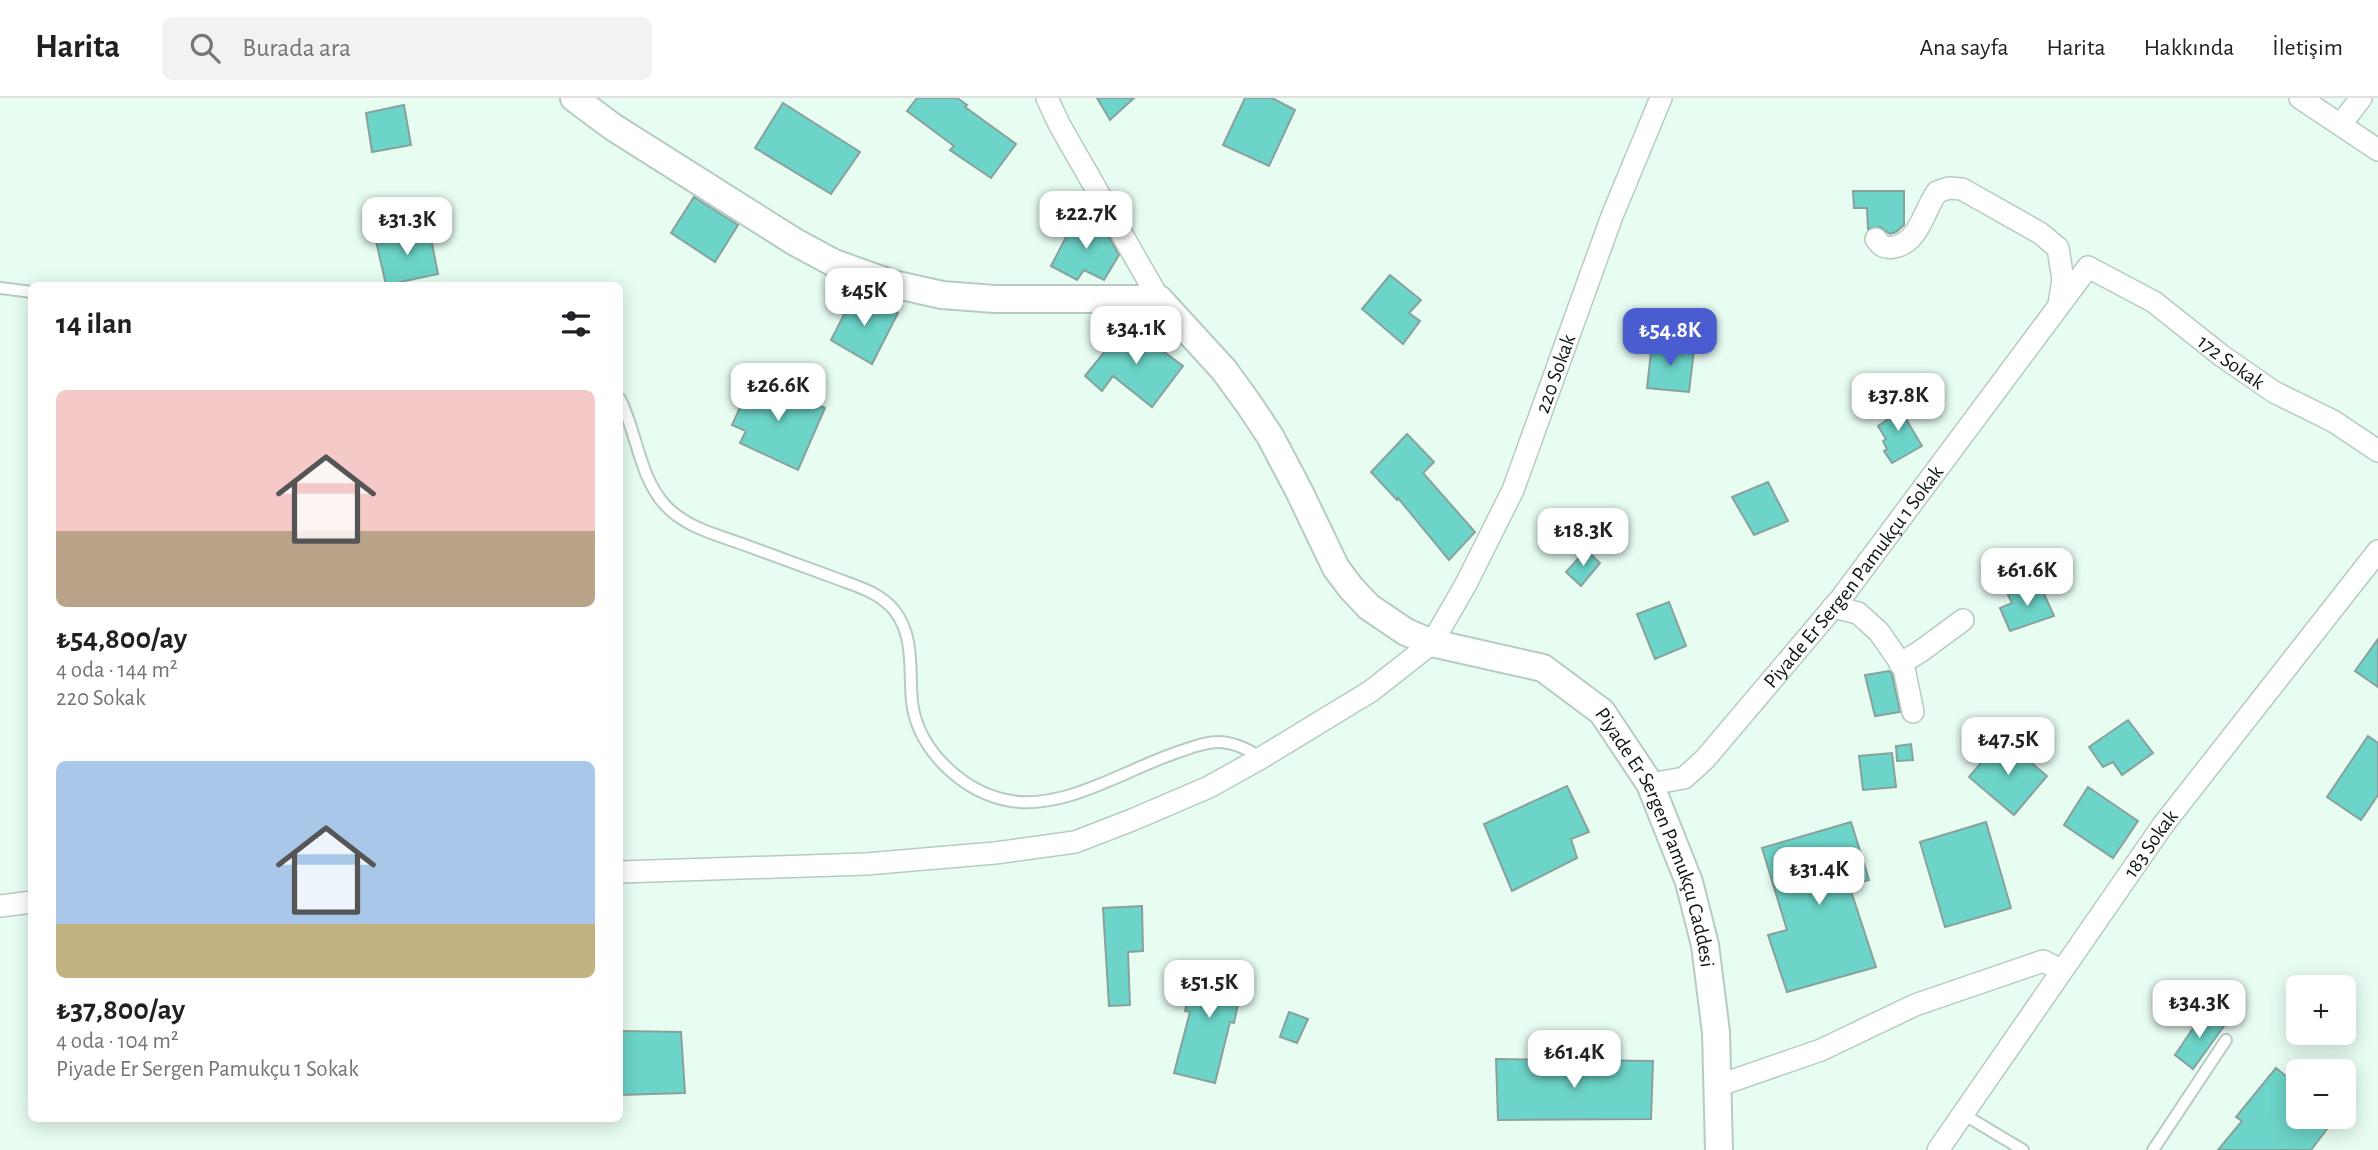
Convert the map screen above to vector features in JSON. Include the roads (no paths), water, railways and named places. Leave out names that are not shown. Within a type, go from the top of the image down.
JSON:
[{"type":"street","points":[[574,98],[613,127],[795,242],[834,263],[893,284],[942,295],[995,299],[1159,299],[1059,124],[1047,98]]},
{"type":"street","name":"220 Sokak","points":[[1432,643],[1466,584],[1513,490],[1612,216],[1661,98]]},
{"type":"street","points":[[2300,98],[2378,150]]},
{"type":"street","points":[[2340,124],[2361,98]]},
{"type":"street","points":[[1876,239],[1881,246],[1889,248],[1906,243],[1937,192],[1948,188],[1962,189],[2040,233],[2058,248],[2063,281],[2059,306]]},
{"type":"street","name":"Piyade Er Sergen Pamukçu 1 Sokak","points":[[1650,785],[1684,778],[1705,759],[1833,607],[2088,267]]},
{"type":"street","name":"172 Sokak","points":[[2088,267],[2154,302],[2222,356],[2274,392],[2333,421],[2378,452]]},
{"type":"street","name":"Piyade Er Sergen Pamukçu Caddesi","points":[[1159,299],[1224,370],[1248,403],[1293,480],[1336,568],[1368,607],[1390,623],[1432,643],[1543,668],[1602,712],[1650,785],[1689,882],[1705,945],[1716,1032],[1719,1150]]},
{"type":"street","name":"183 Sokak","points":[[1938,1150],[2163,825],[2378,551]]},
{"type":"street","points":[[1833,607],[1858,613],[1879,632],[1904,668],[1913,712]]},
{"type":"street","points":[[1900,664],[1963,620]]},
{"type":"street","points":[[623,872],[866,864],[995,853],[1075,842],[1209,788],[1371,691],[1432,643]]},
{"type":"street","points":[[0,905],[28,902]]},
{"type":"street","points":[[1717,1086],[1821,1050],[1915,1005],[2043,961],[2061,970]]},
{"type":"lane","points":[[0,288],[28,292]]},
{"type":"lane","points":[[623,408],[649,482],[657,496],[678,517],[698,527],[868,590],[886,601],[895,611],[906,634],[912,703],[918,726],[930,747],[949,770],[976,789],[1010,801],[1045,802],[1062,799],[1167,756],[1204,744],[1244,747],[1261,758]]},
{"type":"lane","points":[[2153,1150],[2226,1040]]},
{"type":"lane","points":[[1963,1114],[2023,1150]]}]
